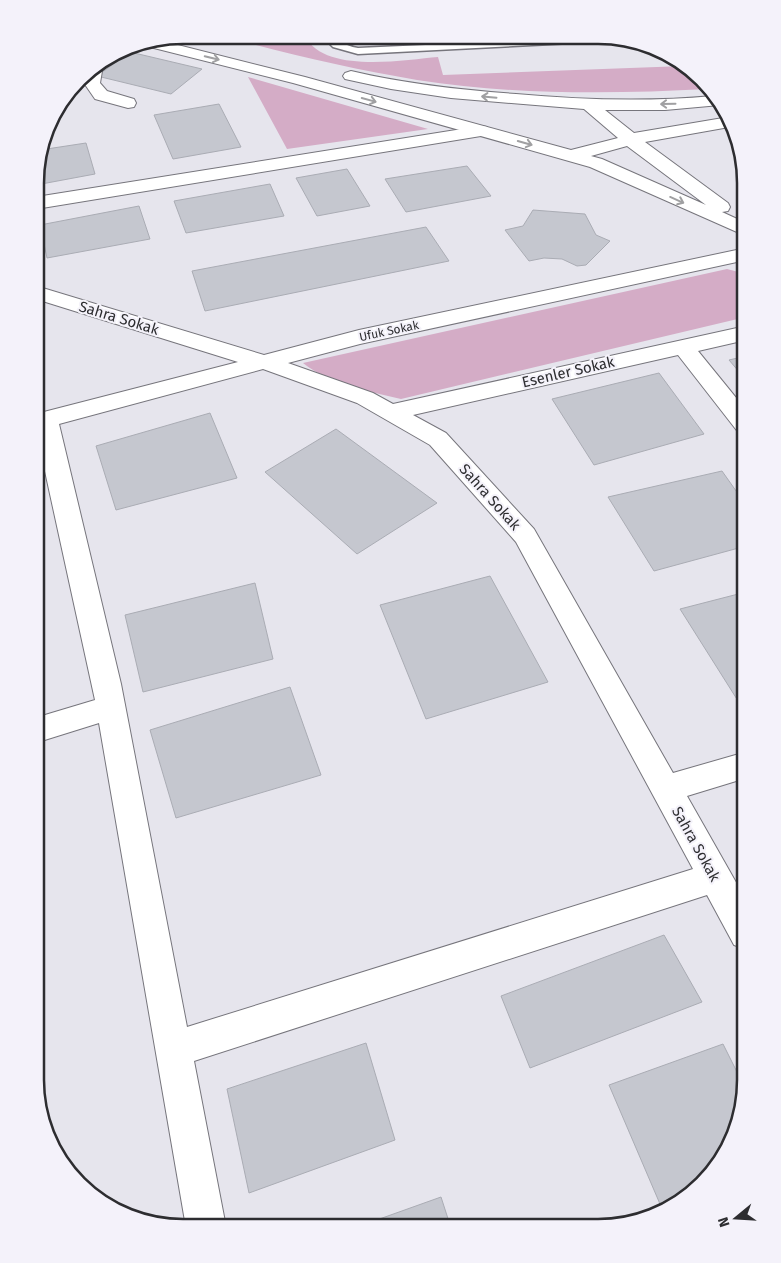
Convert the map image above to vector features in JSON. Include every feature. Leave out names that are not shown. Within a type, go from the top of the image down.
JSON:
[{"type":"street","points":[[220,44],[295,62]]},
{"type":"street","points":[[161,45],[299,80],[498,126],[570,156],[596,163],[737,224]]},
{"type":"street","points":[[333,72],[389,85],[468,96],[537,102],[590,106],[690,104],[711,102]]},
{"type":"street","points":[[94,76],[92,83],[102,95],[128,103]]},
{"type":"street","points":[[44,202],[498,126],[537,102]]},
{"type":"street","points":[[590,106],[653,158],[737,221]]},
{"type":"street","points":[[570,156],[632,139],[724,123]]},
{"type":"street","name":"Ufuk Sokak","points":[[44,420],[267,363],[359,337],[737,256]]},
{"type":"street","name":"Sahra Sokak","points":[[44,294],[267,363],[365,398],[438,439],[525,536],[737,916]]},
{"type":"street","name":"Esenler Sokak","points":[[390,412],[737,335]]},
{"type":"street","points":[[683,347],[737,415]]},
{"type":"street","points":[[44,433],[111,707],[174,1049],[202,1219]]},
{"type":"street","points":[[44,728],[111,707]]},
{"type":"street","points":[[666,789],[737,768]]},
{"type":"street","points":[[174,1049],[715,877]]},
{"type":"lane","points":[[334,44],[343,49],[358,51],[503,44]]},
{"type":"shaded area","points":[[253,44],[312,44],[329,56],[366,62],[438,57],[443,75],[675,66],[702,89],[562,92],[453,85],[392,76]]},
{"type":"shaded area","points":[[248,77],[428,129],[287,149]]},
{"type":"shaded area","points":[[727,269],[737,272],[737,319],[401,399],[337,382],[314,371],[303,363]]},
{"type":"building","points":[[133,53],[202,69],[171,94],[97,76],[123,57]]},
{"type":"building","points":[[219,104],[241,147],[173,159],[154,115]]},
{"type":"building","points":[[86,143],[95,174],[44,184],[48,149]]},
{"type":"building","points":[[467,166],[491,196],[406,212],[385,179]]},
{"type":"building","points":[[347,169],[370,206],[317,216],[296,178]]},
{"type":"building","points":[[270,184],[284,216],[186,233],[174,201]]},
{"type":"building","points":[[139,206],[150,239],[47,258],[44,244],[44,224]]},
{"type":"building","points":[[533,210],[585,214],[596,235],[610,241],[586,265],[577,266],[562,259],[544,258],[529,261],[505,230],[523,226]]},
{"type":"building","points":[[426,227],[449,261],[205,311],[192,271]]},
{"type":"building","points":[[737,358],[737,369],[729,360]]},
{"type":"building","points":[[659,373],[704,434],[594,465],[552,399]]},
{"type":"building","points":[[210,413],[237,478],[116,510],[96,446]]},
{"type":"building","points":[[336,429],[437,503],[357,554],[265,472]]},
{"type":"building","points":[[722,471],[737,492],[737,548],[654,571],[608,497]]},
{"type":"building","points":[[490,576],[548,682],[426,719],[380,605]]},
{"type":"building","points":[[255,583],[273,659],[143,692],[125,615]]},
{"type":"building","points":[[737,594],[737,699],[680,609]]},
{"type":"building","points":[[290,687],[321,775],[176,818],[150,730]]},
{"type":"building","points":[[664,935],[702,1002],[530,1068],[501,996]]},
{"type":"building","points":[[366,1043],[395,1140],[249,1193],[227,1089]]},
{"type":"building","points":[[723,1044],[737,1072],[735,1108],[727,1134],[719,1150],[697,1179],[683,1191],[660,1205],[609,1085]]},
{"type":"building","points":[[441,1197],[448,1219],[379,1219]]}]
